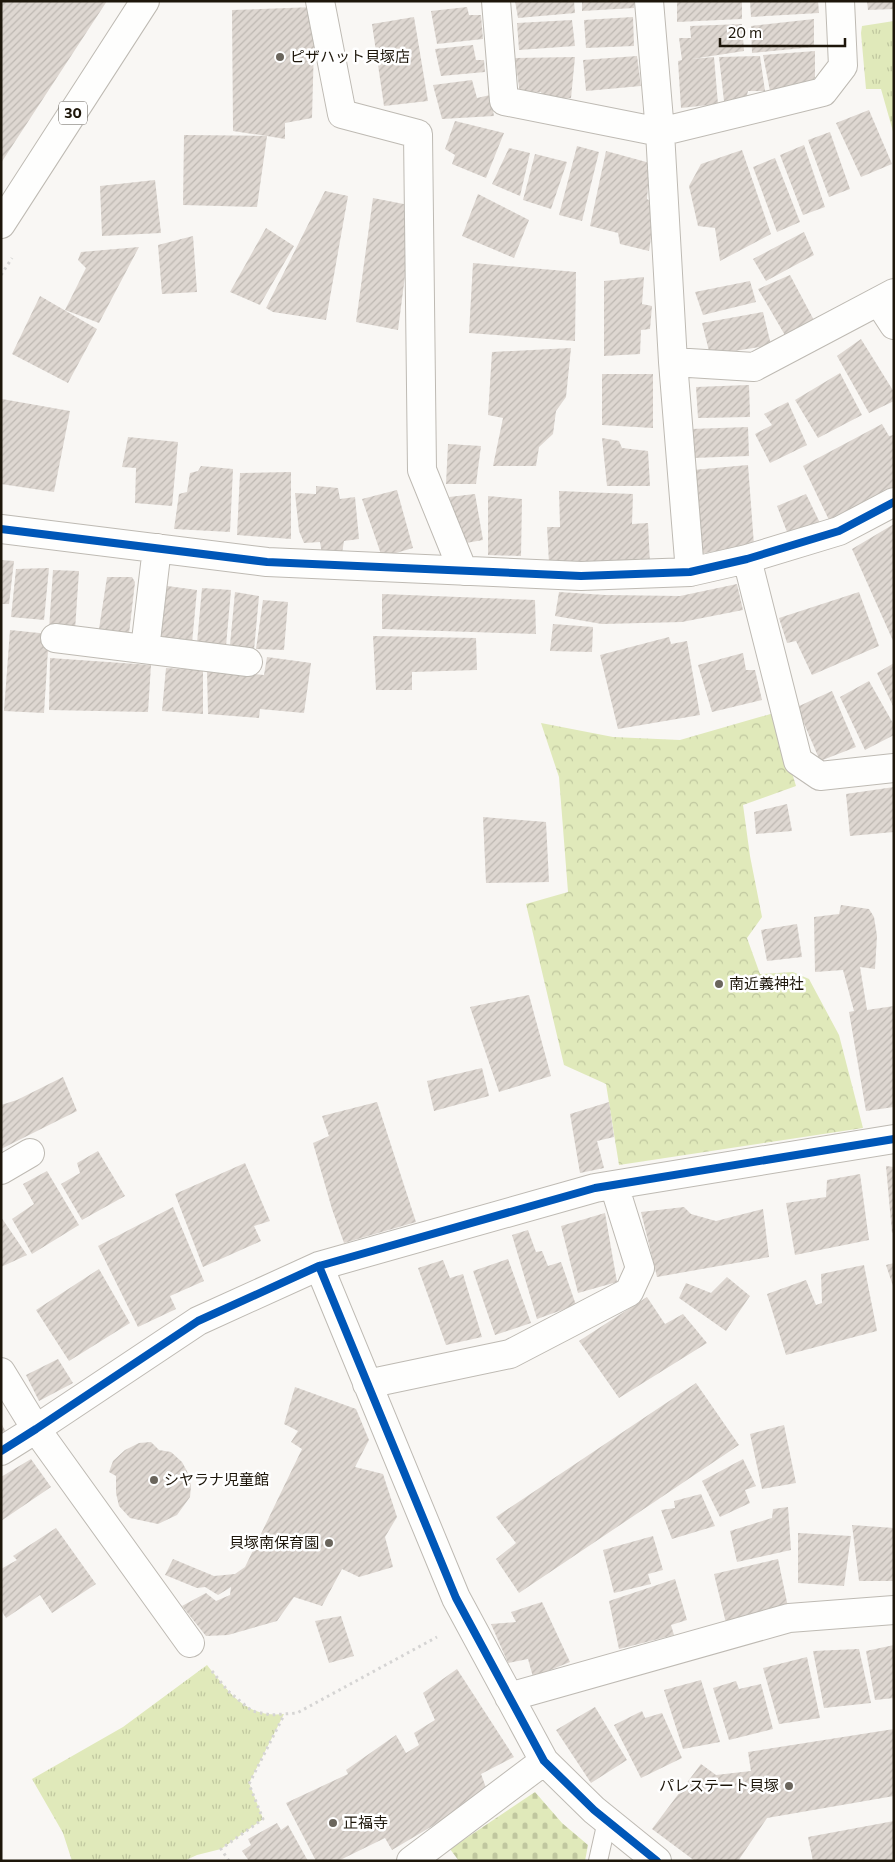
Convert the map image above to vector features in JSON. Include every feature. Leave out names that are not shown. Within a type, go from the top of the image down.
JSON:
[{"type":"street","name":"30","points":[[1,224],[145,1]]},
{"type":"street","points":[[320,1],[342,114],[418,134],[422,470],[463,571]]},
{"type":"street","points":[[496,1],[504,101],[660,132],[823,92],[843,66],[840,1]]},
{"type":"street","points":[[650,1],[660,132],[673,362],[690,572]]},
{"type":"street","points":[[673,362],[754,367],[886,297],[894,325]]},
{"type":"street","points":[[1,529],[267,562],[581,576],[690,572],[747,559],[839,531],[894,502]]},
{"type":"street","points":[[145,649],[157,548]]},
{"type":"street","points":[[747,559],[798,761],[820,776],[894,768]]},
{"type":"street","points":[[55,638],[248,662]]},
{"type":"street","points":[[1,1451],[198,1321],[319,1266],[595,1188],[894,1139]]},
{"type":"street","points":[[1,1170],[30,1153]]},
{"type":"street","points":[[367,1384],[510,1354],[629,1292],[640,1268],[614,1184]]},
{"type":"street","points":[[319,1266],[456,1598],[544,1761],[607,1820],[657,1861]]},
{"type":"street","points":[[1,1372],[36,1429],[190,1643]]},
{"type":"street","points":[[509,1697],[790,1618],[894,1610]]},
{"type":"street","points":[[411,1861],[544,1761]]},
{"type":"lane","points":[[598,1861],[607,1820]]},
{"type":"path","points":[[190,1643],[228,1691],[252,1711],[271,1715],[298,1713],[468,1620]]},
{"type":"path","points":[[229,1861],[221,1849],[263,1819],[249,1784],[284,1714]]},
{"type":"green space","points":[[894,21],[894,135],[881,89],[866,89],[861,33],[862,26]]},
{"type":"green space","name":"南近義神社","points":[[774,713],[796,786],[743,805],[750,856],[762,917],[747,938],[760,974],[793,972],[809,979],[839,1035],[863,1128],[619,1165],[606,1084],[564,1065],[526,904],[568,892],[559,777],[541,723],[613,737],[680,740]]},
{"type":"green space","points":[[207,1665],[223,1685],[248,1707],[259,1712],[284,1714],[249,1783],[263,1819],[221,1849],[197,1855],[184,1861],[72,1861],[63,1833],[32,1779],[123,1727]]},
{"type":"green space","points":[[535,1792],[562,1823],[588,1845],[585,1861],[459,1861],[450,1849]]},
{"type":"building","points":[[1,1],[107,1],[1,163]]},
{"type":"building","points":[[515,1],[574,1],[575,13],[518,18]]},
{"type":"building","points":[[582,1],[634,1],[634,8],[582,11]]},
{"type":"building","points":[[677,1],[742,1],[742,19],[677,22]]},
{"type":"building","points":[[750,1],[818,1],[819,13],[751,17]]},
{"type":"building","points":[[867,1],[894,1],[894,9],[868,10]]},
{"type":"building","points":[[315,7],[312,118],[285,123],[285,139],[233,131],[232,10]]},
{"type":"building","points":[[467,7],[469,15],[481,15],[483,39],[437,44],[431,11]]},
{"type":"building","points":[[414,17],[428,101],[384,106],[372,24]]},
{"type":"building","points":[[633,17],[634,46],[586,48],[584,20]]},
{"type":"building","points":[[814,19],[814,47],[752,53],[751,26]]},
{"type":"building","points":[[572,20],[575,46],[519,50],[517,23]]},
{"type":"building","points":[[742,24],[744,51],[692,59],[714,57],[718,104],[681,108],[678,61],[682,60],[679,38],[691,38],[690,26]]},
{"type":"building","points":[[473,45],[476,60],[484,60],[485,72],[441,76],[435,49]]},
{"type":"building","points":[[815,51],[815,78],[809,85],[770,91],[763,55]]},
{"type":"building","points":[[637,56],[641,86],[586,91],[583,60]]},
{"type":"building","points":[[760,56],[765,91],[748,91],[746,99],[724,101],[719,57]]},
{"type":"building","points":[[575,57],[571,98],[544,100],[541,92],[520,94],[515,58]]},
{"type":"building","points":[[472,80],[477,98],[490,95],[494,116],[442,119],[433,85]]},
{"type":"building","points":[[869,110],[892,164],[861,177],[836,123]]},
{"type":"building","points":[[455,121],[504,133],[486,178],[452,164],[455,155],[445,149]]},
{"type":"building","points":[[830,132],[850,189],[829,197],[808,140]]},
{"type":"building","points":[[184,135],[267,136],[257,207],[183,205]]},
{"type":"building","points":[[804,145],[825,207],[803,215],[780,155]]},
{"type":"building","points":[[577,146],[599,152],[582,221],[559,215]]},
{"type":"building","points":[[509,148],[530,153],[520,196],[492,184]]},
{"type":"building","points":[[742,150],[771,234],[720,261],[715,228],[698,226],[689,186],[701,164]]},
{"type":"building","points":[[606,151],[650,163],[647,199],[656,205],[649,251],[620,244],[618,233],[590,226]]},
{"type":"building","points":[[535,154],[567,162],[551,209],[523,200]]},
{"type":"building","points":[[775,158],[800,222],[777,232],[753,167]]},
{"type":"building","points":[[155,180],[161,233],[102,236],[100,186]]},
{"type":"building","points":[[325,191],[348,196],[326,320],[273,312],[266,308]]},
{"type":"building","points":[[478,194],[529,220],[514,258],[462,236]]},
{"type":"building","points":[[373,198],[414,206],[398,330],[356,322]]},
{"type":"building","points":[[266,228],[294,246],[260,305],[230,292]]},
{"type":"building","points":[[804,232],[814,255],[766,281],[753,259]]},
{"type":"building","points":[[193,236],[197,292],[162,294],[158,245]]},
{"type":"building","points":[[139,247],[99,323],[65,310],[86,268],[78,260],[81,252]]},
{"type":"building","points":[[473,263],[576,272],[575,341],[469,333]]},
{"type":"building","points":[[790,275],[816,324],[786,337],[758,289]]},
{"type":"building","points":[[644,277],[642,304],[652,306],[650,329],[641,330],[640,354],[604,356],[604,281]]},
{"type":"building","points":[[750,281],[756,302],[703,315],[695,292]]},
{"type":"building","points":[[40,296],[97,329],[68,383],[12,354]]},
{"type":"building","points":[[763,312],[771,345],[710,355],[702,323]]},
{"type":"building","points":[[861,339],[894,392],[894,401],[869,413],[837,356]]},
{"type":"building","points":[[571,348],[566,397],[556,411],[553,434],[539,447],[536,466],[493,466],[503,418],[488,415],[492,352]]},
{"type":"building","points":[[840,373],[862,415],[818,438],[795,400]]},
{"type":"building","points":[[602,374],[653,374],[653,428],[602,425]]},
{"type":"building","points":[[749,385],[750,417],[698,418],[696,387]]},
{"type":"building","points":[[2,399],[70,411],[54,492],[1,484]]},
{"type":"building","points":[[788,402],[807,445],[770,463],[755,434],[772,425],[764,414]]},
{"type":"building","points":[[882,424],[889,436],[894,435],[894,486],[829,520],[803,466]]},
{"type":"building","points":[[748,427],[749,456],[692,458],[691,429]]},
{"type":"building","points":[[128,437],[178,442],[172,506],[135,503],[136,468],[122,467]]},
{"type":"building","points":[[602,438],[619,441],[622,448],[648,451],[650,486],[607,486]]},
{"type":"building","points":[[448,444],[481,446],[476,484],[446,484]]},
{"type":"building","points":[[748,465],[754,545],[699,554],[693,470]]},
{"type":"building","points":[[201,466],[233,469],[230,532],[174,529],[179,494],[187,492],[190,473],[198,471]]},
{"type":"building","points":[[291,472],[291,539],[237,535],[240,473]]},
{"type":"building","points":[[316,486],[338,488],[340,499],[355,497],[359,539],[344,541],[342,553],[322,554],[320,542],[304,543],[299,531],[295,493],[316,494]]},
{"type":"building","points":[[397,490],[413,548],[382,557],[362,499]]},
{"type":"building","points":[[559,491],[633,494],[632,524],[648,523],[650,564],[549,563],[547,527],[560,527]]},
{"type":"building","points":[[475,494],[483,540],[466,543],[449,497]]},
{"type":"building","points":[[806,494],[821,525],[789,537],[777,506]]},
{"type":"building","points":[[488,496],[522,499],[521,556],[488,555]]},
{"type":"building","points":[[894,524],[894,643],[852,549]]},
{"type":"building","points":[[1,560],[14,561],[9,604],[1,604]]},
{"type":"building","points":[[49,568],[44,620],[11,617],[16,569]]},
{"type":"building","points":[[53,570],[79,571],[75,630],[49,629]]},
{"type":"building","points":[[107,577],[132,577],[135,582],[129,634],[99,629]]},
{"type":"building","points":[[737,584],[743,610],[682,622],[602,624],[555,616],[559,592],[680,596]]},
{"type":"building","points":[[160,585],[197,590],[192,643],[153,640]]},
{"type":"building","points":[[202,588],[231,590],[226,646],[197,643]]},
{"type":"building","points":[[235,592],[259,596],[254,650],[230,645]]},
{"type":"building","points":[[859,592],[879,646],[812,675],[796,641],[787,643],[779,618]]},
{"type":"building","points":[[382,594],[535,600],[536,634],[382,629]]},
{"type":"building","points":[[263,600],[288,602],[284,650],[256,649]]},
{"type":"building","points":[[553,624],[593,627],[592,652],[550,651]]},
{"type":"building","points":[[10,630],[49,634],[44,713],[4,711]]},
{"type":"building","points":[[373,636],[476,638],[477,670],[412,672],[412,690],[376,690]]},
{"type":"building","points":[[669,637],[671,644],[687,641],[700,715],[618,729],[600,655]]},
{"type":"building","points":[[743,653],[746,670],[755,670],[762,700],[712,712],[698,665]]},
{"type":"building","points":[[267,657],[311,663],[304,713],[260,709],[259,718],[208,714],[207,670],[264,675]]},
{"type":"building","points":[[50,658],[151,665],[148,712],[49,710]]},
{"type":"building","points":[[894,663],[894,708],[877,673]]},
{"type":"building","points":[[166,668],[203,670],[203,714],[162,711]]},
{"type":"building","points":[[869,681],[894,725],[894,735],[865,750],[840,697]]},
{"type":"building","points":[[832,691],[856,747],[820,761],[797,707]]},
{"type":"building","points":[[894,787],[894,832],[850,836],[846,794]]},
{"type":"building","points":[[787,804],[792,831],[756,834],[754,812]]},
{"type":"building","points":[[483,817],[546,822],[549,882],[486,883]]},
{"type":"building","points":[[841,905],[869,909],[874,917],[877,936],[875,969],[860,967],[867,1010],[894,1006],[894,1107],[866,1111],[849,1012],[854,1011],[843,970],[815,972],[814,917],[839,914]]},
{"type":"building","points":[[797,924],[802,957],[767,961],[761,930]]},
{"type":"building","points":[[529,995],[551,1076],[499,1092],[470,1007]]},
{"type":"building","points":[[482,1068],[489,1096],[434,1111],[427,1081]]},
{"type":"building","points":[[63,1077],[77,1111],[1,1149],[1,1105],[17,1100]]},
{"type":"building","points":[[377,1102],[416,1222],[344,1243],[313,1143],[329,1136],[322,1116]]},
{"type":"building","points":[[609,1102],[614,1137],[597,1141],[604,1168],[580,1173],[570,1114]]},
{"type":"building","points":[[98,1151],[125,1196],[82,1220],[61,1184],[80,1173],[77,1163]]},
{"type":"building","points":[[245,1163],[270,1221],[254,1226],[261,1241],[203,1267],[175,1194]]},
{"type":"building","points":[[886,1166],[894,1167],[894,1232],[892,1233]]},
{"type":"building","points":[[47,1171],[79,1225],[32,1254],[12,1219],[34,1204],[23,1184]]},
{"type":"building","points":[[860,1174],[869,1240],[795,1255],[786,1203],[826,1197],[827,1180]]},
{"type":"building","points":[[173,1207],[204,1281],[170,1296],[176,1309],[138,1327],[98,1246]]},
{"type":"building","points":[[684,1207],[691,1214],[716,1221],[763,1209],[769,1257],[657,1277],[641,1212]]},
{"type":"building","points":[[605,1213],[617,1282],[578,1293],[561,1226]]},
{"type":"building","points":[[1,1217],[27,1255],[1,1267]]},
{"type":"building","points":[[528,1230],[536,1252],[542,1251],[548,1266],[561,1262],[576,1305],[537,1319],[512,1235]]},
{"type":"building","points":[[508,1259],[531,1323],[495,1335],[473,1271]]},
{"type":"building","points":[[443,1260],[450,1278],[463,1274],[482,1337],[446,1345],[418,1268]]},
{"type":"building","points":[[894,1263],[894,1286],[893,1286],[886,1265]]},
{"type":"building","points":[[864,1265],[877,1331],[786,1355],[767,1294],[806,1280],[816,1305],[822,1303],[821,1274]]},
{"type":"building","points":[[99,1269],[130,1323],[69,1361],[36,1310]]},
{"type":"building","points":[[727,1277],[750,1296],[726,1331],[679,1298],[686,1283],[711,1293]]},
{"type":"building","points":[[647,1297],[665,1324],[683,1314],[707,1343],[619,1398],[579,1341]]},
{"type":"building","points":[[58,1359],[73,1383],[39,1401],[26,1375]]},
{"type":"building","points":[[696,1383],[739,1445],[519,1593],[496,1559],[516,1543],[496,1517]]},
{"type":"building","points":[[295,1387],[356,1409],[369,1440],[355,1467],[383,1474],[397,1517],[385,1537],[393,1567],[359,1577],[342,1569],[322,1606],[294,1597],[277,1621],[228,1635],[206,1636],[182,1606],[206,1593],[216,1601],[230,1595],[231,1587],[218,1595],[205,1587],[197,1588],[165,1575],[173,1559],[214,1576],[235,1574],[245,1567],[302,1449],[291,1442],[298,1431],[284,1424]]},
{"type":"building","points":[[1,1423],[6,1432],[1,1435]]},
{"type":"building","points":[[784,1425],[796,1483],[762,1489],[750,1434]]},
{"type":"building","points":[[151,1442],[159,1450],[171,1452],[182,1462],[188,1473],[191,1486],[190,1497],[177,1515],[158,1524],[130,1518],[119,1506],[116,1493],[116,1476],[109,1472],[113,1461],[125,1450],[139,1443]]},
{"type":"building","points":[[31,1459],[51,1487],[1,1521],[1,1477]]},
{"type":"building","points":[[743,1459],[756,1486],[745,1490],[750,1503],[720,1517],[702,1481]]},
{"type":"building","points":[[701,1494],[715,1526],[672,1539],[661,1510],[675,1508],[674,1501]]},
{"type":"building","points":[[788,1507],[791,1550],[737,1562],[730,1531],[772,1518],[773,1509]]},
{"type":"building","points":[[852,1525],[894,1528],[894,1581],[859,1581]]},
{"type":"building","points":[[56,1528],[96,1584],[52,1613],[40,1595],[6,1618],[1,1610],[1,1569],[17,1560],[13,1556]]},
{"type":"building","points":[[798,1533],[851,1536],[844,1586],[798,1583]]},
{"type":"building","points":[[653,1536],[663,1570],[648,1574],[651,1584],[614,1593],[603,1550]]},
{"type":"building","points":[[778,1559],[788,1607],[726,1623],[714,1574]]},
{"type":"building","points":[[675,1579],[687,1620],[671,1625],[674,1635],[619,1649],[609,1601]]},
{"type":"building","points":[[542,1602],[570,1662],[533,1677],[528,1659],[508,1663],[491,1624],[516,1622],[511,1612]]},
{"type":"building","points":[[341,1616],[354,1656],[329,1663],[315,1621]]},
{"type":"building","points":[[894,1645],[894,1698],[875,1700],[866,1651]]},
{"type":"building","points":[[859,1649],[871,1703],[824,1708],[813,1651]]},
{"type":"building","points":[[807,1657],[820,1718],[779,1724],[763,1668]]},
{"type":"building","points":[[457,1669],[514,1757],[481,1774],[488,1793],[392,1850],[385,1838],[338,1861],[316,1861],[286,1803],[348,1774],[346,1770],[396,1735],[406,1753],[419,1745],[414,1733],[435,1720],[423,1693]]},
{"type":"building","points":[[701,1680],[720,1742],[683,1749],[664,1690]]},
{"type":"building","points":[[736,1681],[739,1689],[761,1684],[773,1729],[729,1740],[713,1688]]},
{"type":"building","points":[[595,1707],[627,1760],[591,1783],[556,1730]]},
{"type":"building","points":[[642,1711],[645,1718],[662,1713],[682,1758],[641,1778],[614,1725]]},
{"type":"building","name":"パレステート貝塚","points":[[894,1729],[894,1796],[767,1818],[738,1861],[695,1861],[652,1829],[701,1764],[716,1775],[751,1771],[748,1752]]},
{"type":"building","points":[[894,1821],[894,1861],[813,1861],[808,1837]]},
{"type":"building","points":[[277,1823],[281,1830],[288,1825],[308,1861],[249,1861],[242,1851],[251,1845],[248,1839]]},
{"type":"cycle path","points":[[1,529],[267,562],[581,576],[690,572],[747,559],[839,531],[894,502]]},
{"type":"cycle path","points":[[1,1451],[198,1321],[319,1266],[595,1188],[894,1139]]},
{"type":"cycle path","points":[[319,1266],[456,1598],[544,1761],[594,1810],[657,1861]]},
{"type":"place","name":"ピザハット貝塚店","points":[[280,57]]},
{"type":"place","name":"南近義神社","points":[[719,984]]},
{"type":"place","name":"シヤラナ児童館","points":[[154,1480]]},
{"type":"place","name":"貝塚南保育園","points":[[329,1543]]},
{"type":"place","name":"パレステート貝塚","points":[[789,1786]]},
{"type":"place","name":"正福寺","points":[[333,1823]]}]
